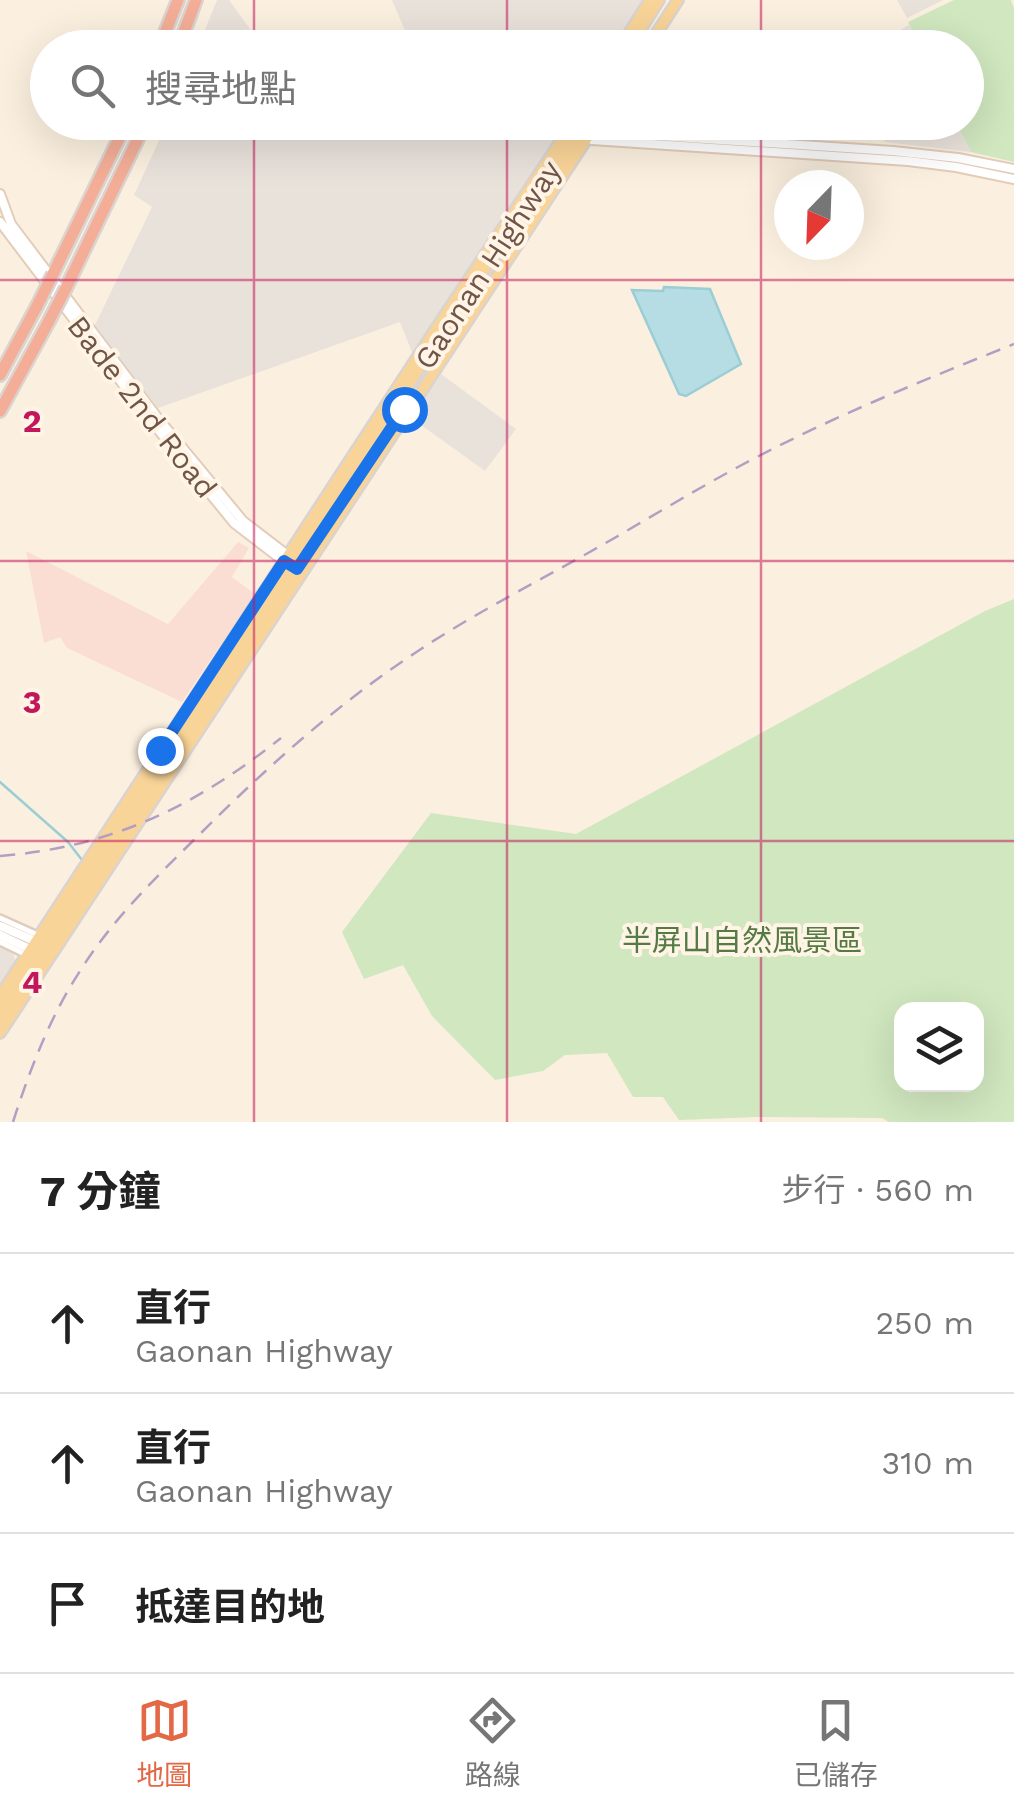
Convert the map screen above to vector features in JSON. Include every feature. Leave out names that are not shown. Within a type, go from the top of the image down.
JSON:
[{"type":"highway","points":[[166,30],[178,0]]},
{"type":"highway","points":[[185,30],[196,0]]},
{"type":"highway","points":[[0,375],[54,274],[117,140]]},
{"type":"highway","points":[[0,410],[66,288],[137,140]]},
{"type":"main road","points":[[633,30],[650,0]]},
{"type":"main road","points":[[636,30],[660,0]]},
{"type":"main road","points":[[656,30],[675,0]]},
{"type":"main road","name":"Gaonan Highway","points":[[0,1009],[575,140]]},
{"type":"main road","name":"Gaonan Highway","points":[[0,1021],[41,949],[296,564]]},
{"type":"main road","name":"Gaonan Highway","points":[[0,996],[41,949]]},
{"type":"main road","name":"Gaonan Highway","points":[[0,1033],[41,949]]},
{"type":"street","points":[[592,140],[663,140],[957,162],[1014,170]]},
{"type":"street","points":[[957,162],[1014,179]]},
{"type":"street","name":"Bade 2nd Road","points":[[0,194],[11,224],[168,430],[243,521],[296,564]]},
{"type":"street","name":"Bade 2nd Road","points":[[0,222],[146,416],[234,523],[296,564]]},
{"type":"street","points":[[0,922],[41,949]]},
{"type":"street","points":[[0,938],[41,949]]},
{"type":"shaded area","points":[[217,0],[229,0],[251,30],[205,30]]},
{"type":"shaded area","points":[[392,0],[643,0],[624,30],[405,30]]},
{"type":"shaded area","points":[[897,0],[943,0],[907,18]]},
{"type":"shaded area","points":[[159,140],[554,140],[413,355],[400,322],[158,408],[94,327],[152,207],[134,195]]},
{"type":"shaded area","points":[[965,140],[971,152],[885,142]]},
{"type":"shaded area","points":[[441,374],[516,429],[485,471],[410,417]]},
{"type":"shaded area","points":[[238,542],[249,548],[232,577],[255,594],[182,702],[67,648],[60,637],[44,643],[26,551],[168,624]]},
{"type":"shaded area","points":[[0,947],[13,954],[17,965],[0,991]]},
{"type":"green space","points":[[954,0],[1011,0],[1014,162],[971,152],[965,140],[984,140],[984,30],[912,30],[908,22]]},
{"type":"green space","name":"半屏山自然風景區","points":[[1014,599],[1014,1122],[757,1117],[679,1120],[663,1097],[633,1097],[607,1053],[565,1055],[543,1071],[495,1080],[432,1016],[403,965],[364,979],[342,932],[431,813],[576,834],[985,611]]},
{"type":"water","points":[[664,287],[710,289],[741,364],[686,396],[679,394],[632,290],[663,291]]},
{"type":"waterway","points":[[0,782],[68,842],[82,860]]},
{"type":"railway","points":[[13,1122],[50,1025],[106,934],[151,883],[251,785],[359,693],[459,625],[738,467],[840,417],[1014,344]]},
{"type":"railway","points":[[0,856],[79,843],[150,820],[216,784],[281,738]]},
{"type":"route","points":[[160,750],[284,561],[297,569],[404,409]]}]
